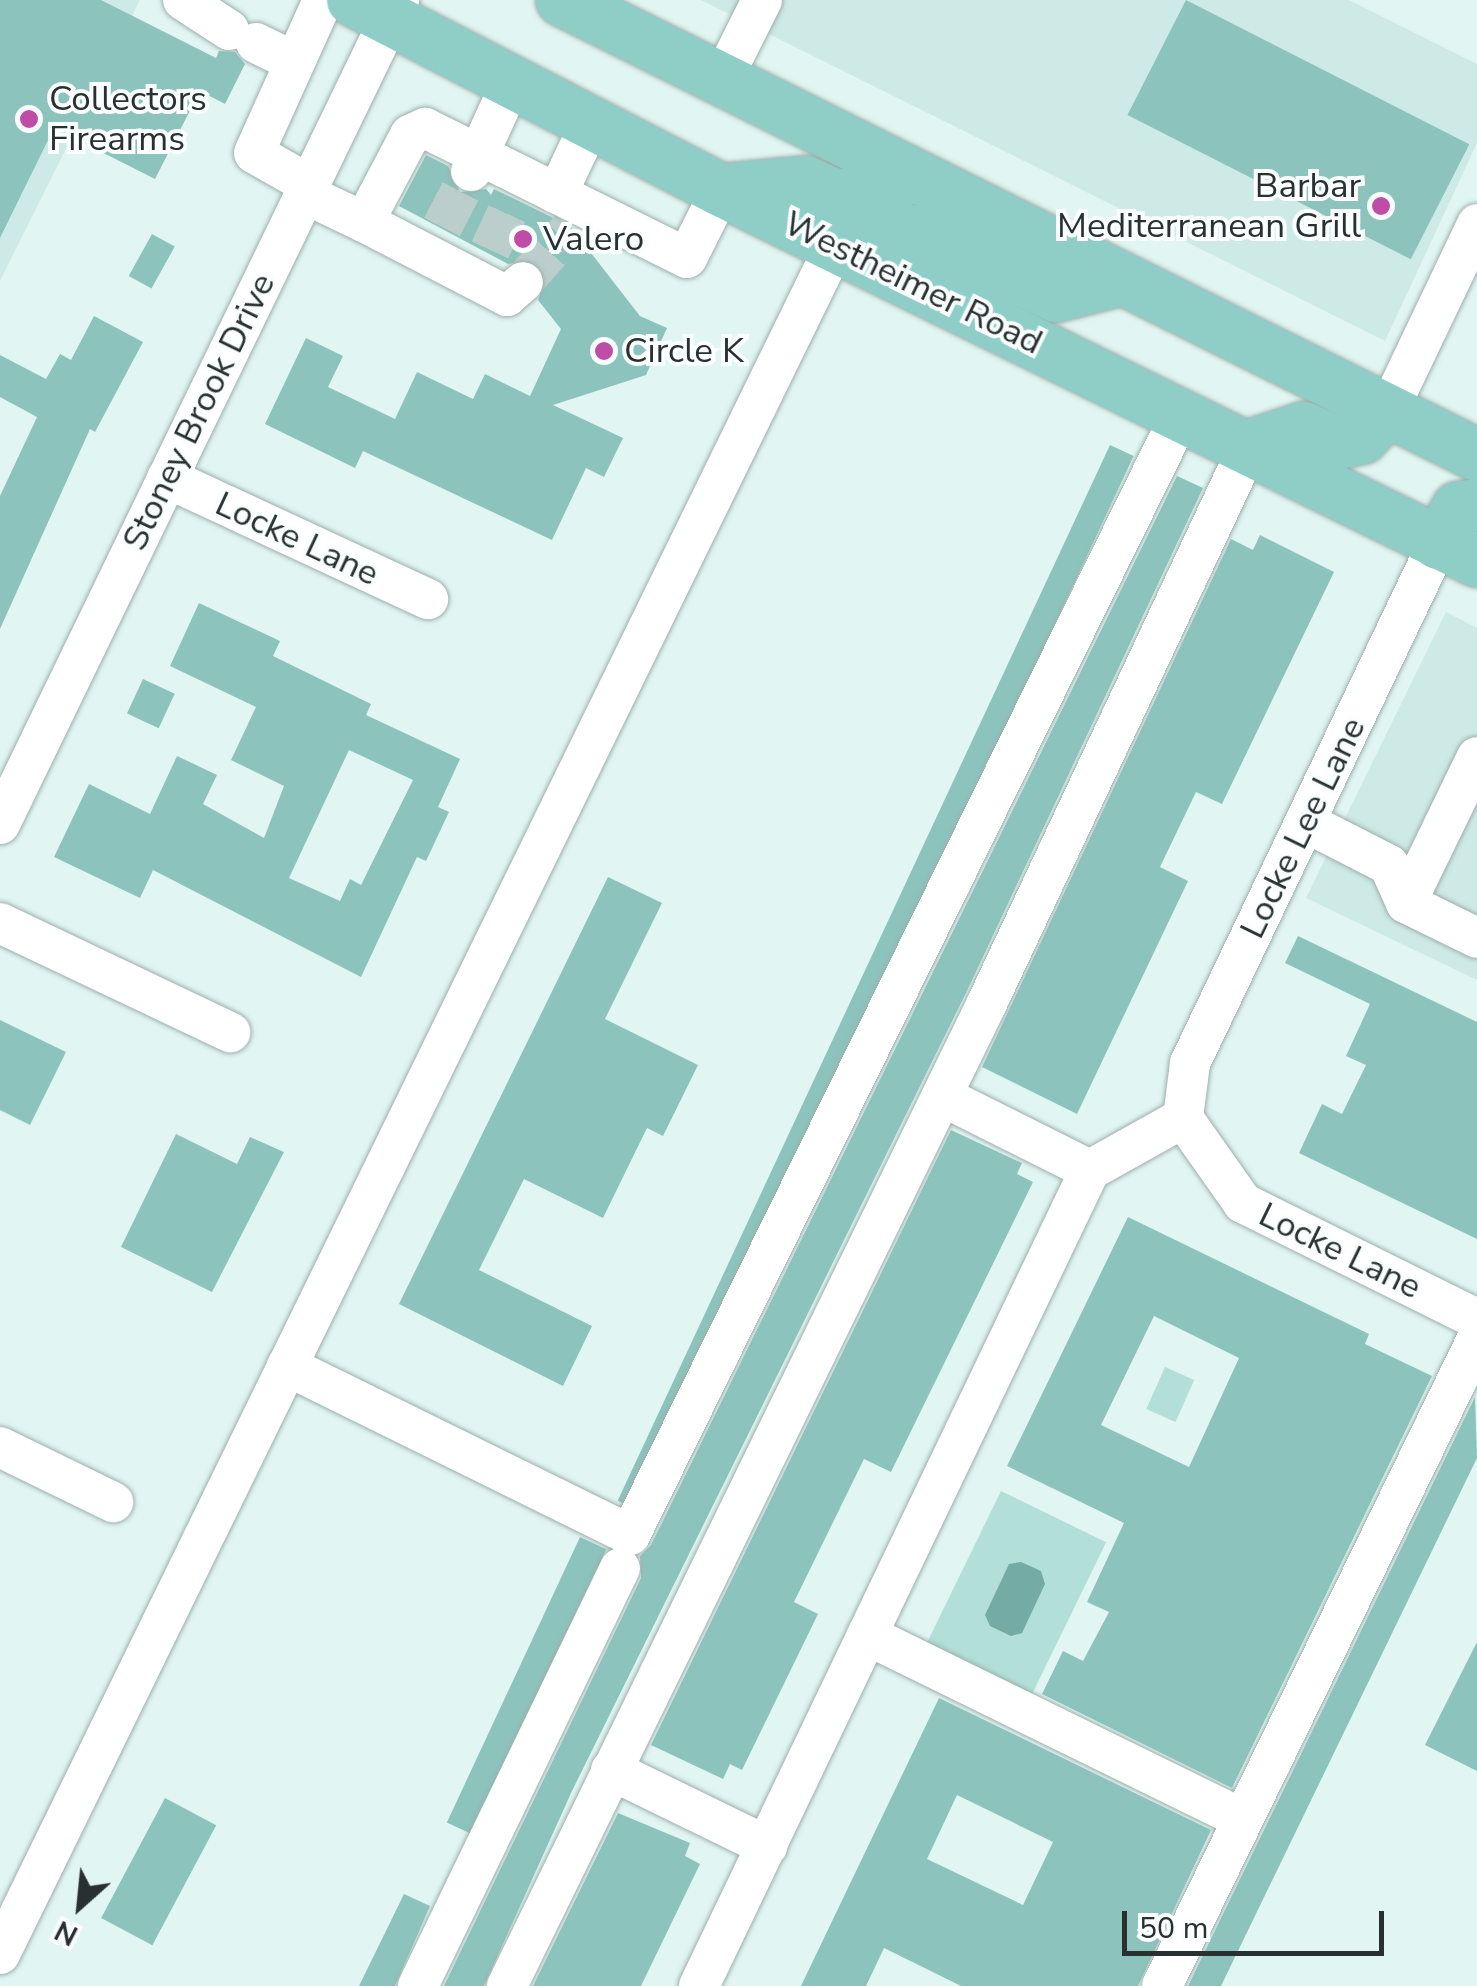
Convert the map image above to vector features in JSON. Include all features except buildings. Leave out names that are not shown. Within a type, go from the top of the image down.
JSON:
[{"type":"main road","points":[[562,0],[911,177],[1477,455]]},
{"type":"main road","name":"Westheimer Road","points":[[381,6],[722,190],[1458,552]]},
{"type":"main road","points":[[722,190],[806,182],[832,194],[864,197],[911,177]]},
{"type":"main road","points":[[836,244],[902,230],[920,232],[1056,296],[1120,280]]},
{"type":"main road","points":[[1249,446],[1304,428],[1338,443],[1362,438],[1388,411]]},
{"type":"main road","points":[[1458,552],[1458,508],[1477,506]]},
{"type":"street","points":[[183,0],[293,61]]},
{"type":"street","points":[[323,0],[254,153],[307,190],[364,222],[435,241],[482,264],[508,296],[523,282]]},
{"type":"street","points":[[722,80],[762,0]]},
{"type":"street","name":"Stoney Brook Drive","points":[[0,824],[307,190],[381,6]]},
{"type":"street","points":[[475,162],[512,80]]},
{"type":"street","points":[[553,199],[592,120]]},
{"type":"street","points":[[364,222],[410,135],[425,128],[475,162],[686,258],[722,190]]},
{"type":"street","points":[[1388,411],[1477,224]]},
{"type":"street","points":[[0,1954],[836,244]]},
{"type":"street","points":[[287,1366],[630,1535],[1181,414]]},
{"type":"street","points":[[507,1986],[942,1096],[1249,446]]},
{"type":"street","name":"Locke Lane","points":[[167,478],[428,599]]},
{"type":"street","name":"Locke Lee Lane","points":[[1183,1118],[1190,1063],[1307,823],[1458,552]]},
{"type":"street","points":[[1406,903],[1477,757]]},
{"type":"street","points":[[1307,823],[1390,866],[1406,903],[1477,938]]},
{"type":"street","points":[[0,923],[230,1032]]},
{"type":"street","points":[[942,1096],[1090,1170]]},
{"type":"street","points":[[699,1986],[1090,1170],[1183,1118]]},
{"type":"street","name":"Locke Lane","points":[[1183,1118],[1243,1203],[1477,1319]]},
{"type":"street","points":[[1162,1986],[1469,1356]]},
{"type":"street","points":[[0,1447],[113,1502]]},
{"type":"street","points":[[418,1986],[620,1568]]},
{"type":"street","points":[[867,1635],[1242,1819]]},
{"type":"street","points":[[611,1770],[767,1846]]},
{"type":"shaded area","name":"Collectors Firearms","points":[[0,0],[140,0],[0,281]]},
{"type":"shaded area","points":[[701,0],[1349,0],[1477,64],[1477,143],[1385,341]]},
{"type":"shaded area","points":[[1446,612],[1477,628],[1477,980],[1306,898]]},
{"type":"shaded area","points":[[1165,1367],[1194,1380],[1176,1422],[1146,1409]]},
{"type":"shaded area","points":[[1001,1491],[1106,1542],[1032,1695],[926,1644]]},
{"type":"shaded area","points":[[1021,1562],[1041,1571],[1045,1584],[1022,1633],[1011,1636],[990,1626],[985,1615],[1009,1564]]},
{"type":"tunnel","points":[[442,227],[471,171]]},
{"type":"tunnel","points":[[490,250],[520,185]]},
{"type":"tunnel","points":[[523,282],[571,228]]},
{"type":"place","name":"Collectors Firearms","points":[[29,119]]},
{"type":"place","name":"Barbar Mediterranean Grill","points":[[1381,206]]},
{"type":"place","name":"Valero","points":[[523,239]]},
{"type":"place","name":"Circle K","points":[[604,351]]}]
